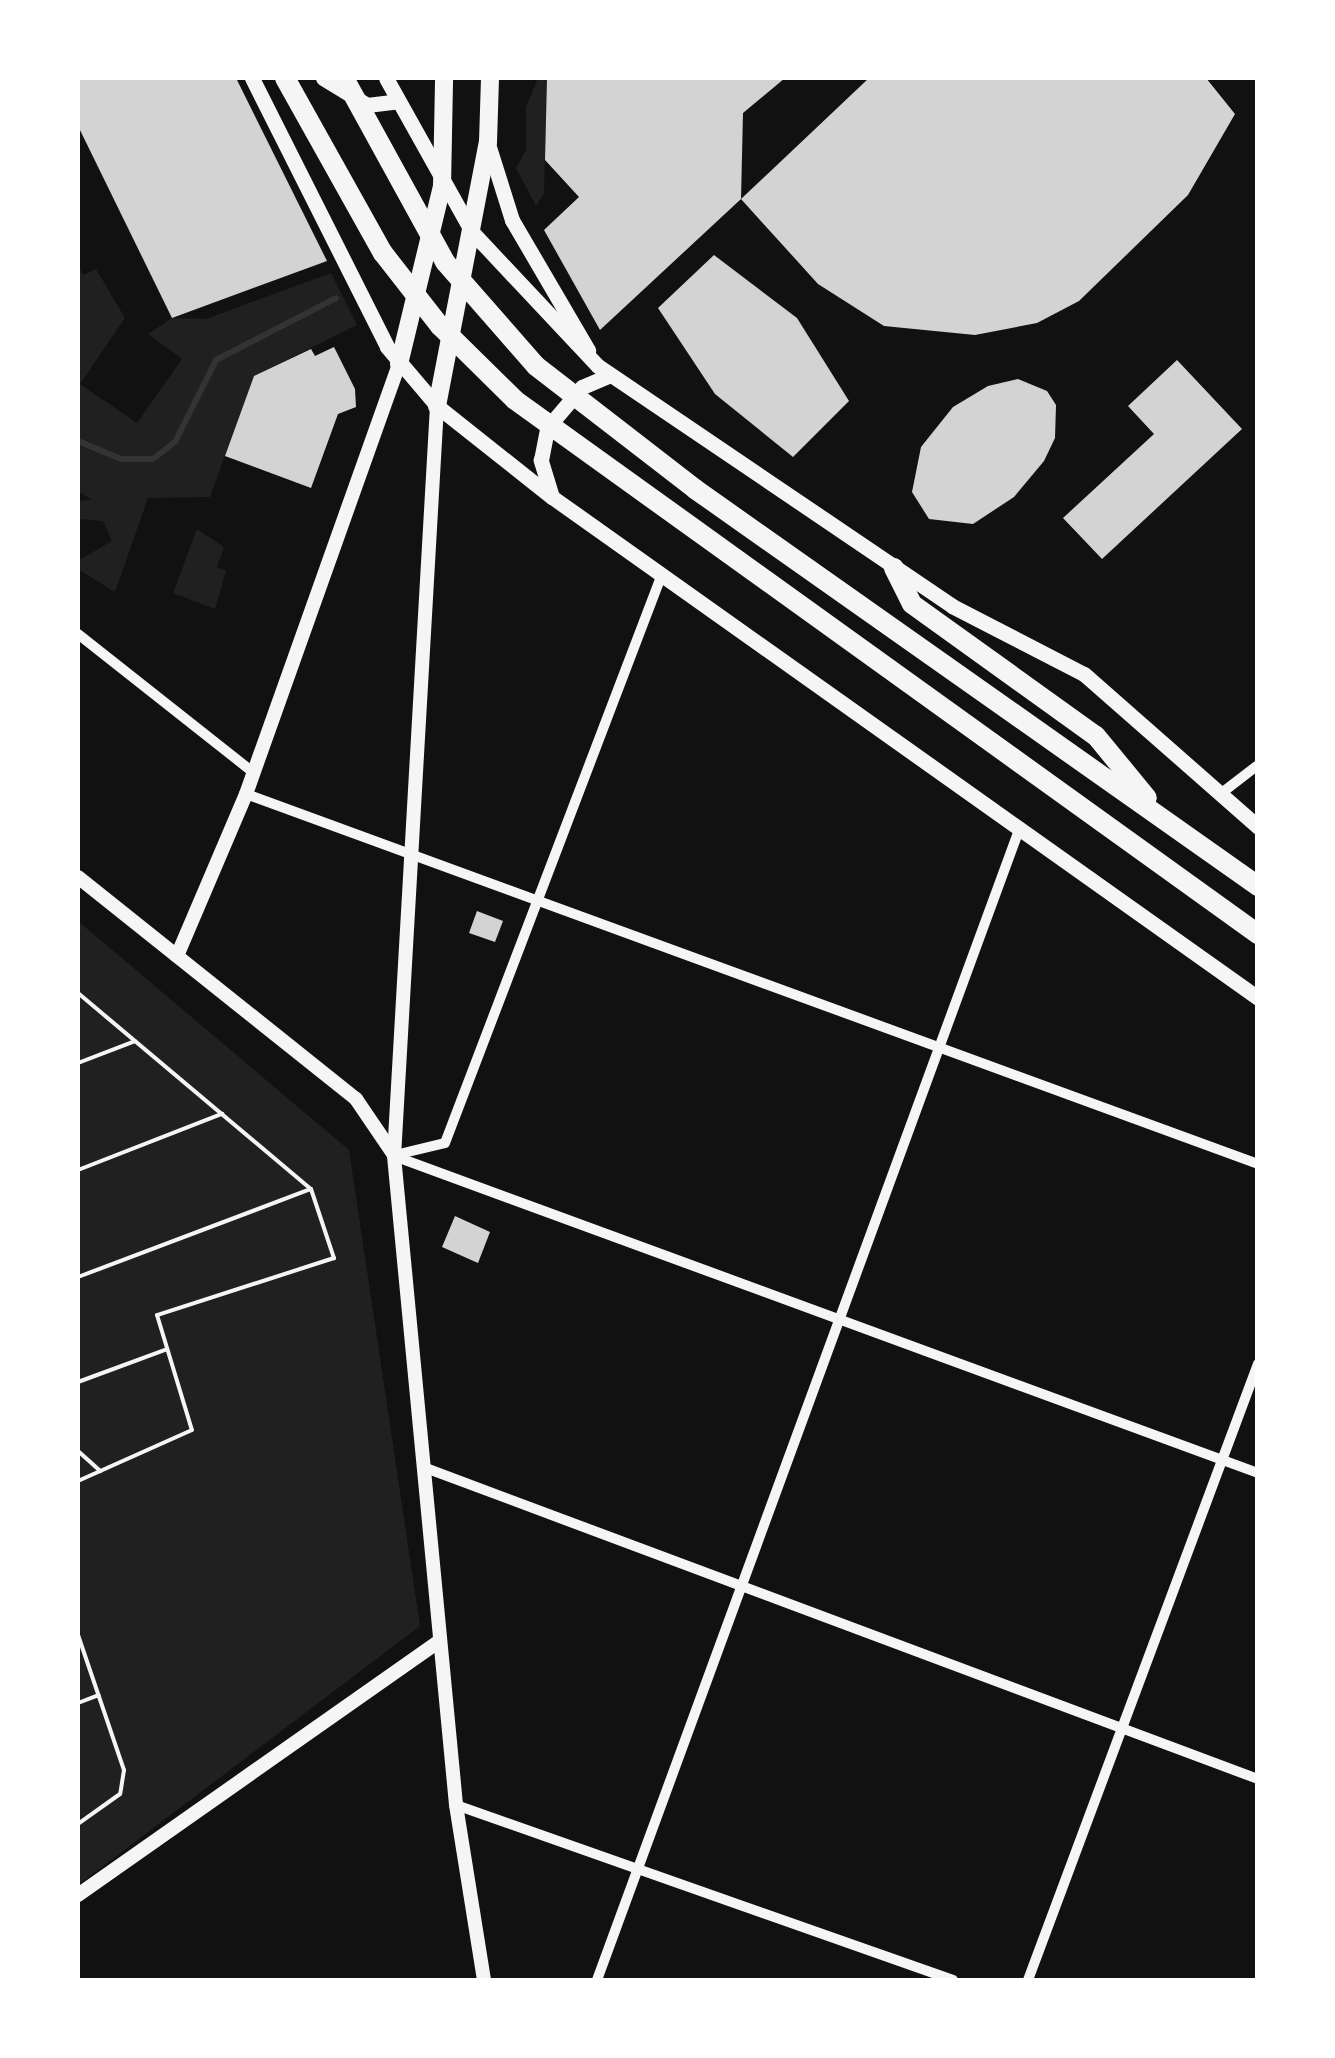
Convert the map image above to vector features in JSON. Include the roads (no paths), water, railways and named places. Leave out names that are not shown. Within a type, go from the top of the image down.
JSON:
[{"type":"highway","points":[[285,78],[351,204],[440,326],[544,424],[1258,934]]},
{"type":"highway","points":[[344,78],[422,226],[472,296],[578,404],[1258,886]]},
{"type":"highway","points":[[894,568],[912,604],[1096,736],[1164,819]]},
{"type":"main road","points":[[252,78],[399,364],[437,406],[552,497],[1258,998]]},
{"type":"main road","points":[[323,78],[368,105],[398,101]]},
{"type":"main road","points":[[386,78],[442,186],[472,232],[604,371],[894,568],[1084,674],[1217,797],[1258,827]]},
{"type":"main road","points":[[399,364],[442,186],[444,78]]},
{"type":"main road","points":[[437,406],[488,142],[490,78]]},
{"type":"main road","points":[[488,142],[512,220],[604,371]]},
{"type":"main road","points":[[552,497],[541,460],[548,428],[582,386],[604,371]]},
{"type":"street","points":[[176,956],[246,794],[399,364]]},
{"type":"street","points":[[437,406],[394,1156],[456,1805],[483,1980]]},
{"type":"street","points":[[394,1156],[446,1143],[662,574]]},
{"type":"street","points":[[78,634],[253,772]]},
{"type":"street","points":[[1217,797],[1258,765]]},
{"type":"street","points":[[246,794],[1258,1164]]},
{"type":"street","points":[[597,1980],[935,1047],[1020,827]]},
{"type":"street","points":[[78,877],[356,1099],[394,1156],[1258,1473]]},
{"type":"street","points":[[1028,1980],[1258,1364]]},
{"type":"street","points":[[423,1467],[1258,1780]]},
{"type":"street","points":[[78,1896],[440,1640]]},
{"type":"street","points":[[456,1805],[953,1980]]},
{"type":"waterway","points":[[78,441],[121,459],[153,459],[175,442],[216,360],[336,298]]}]
